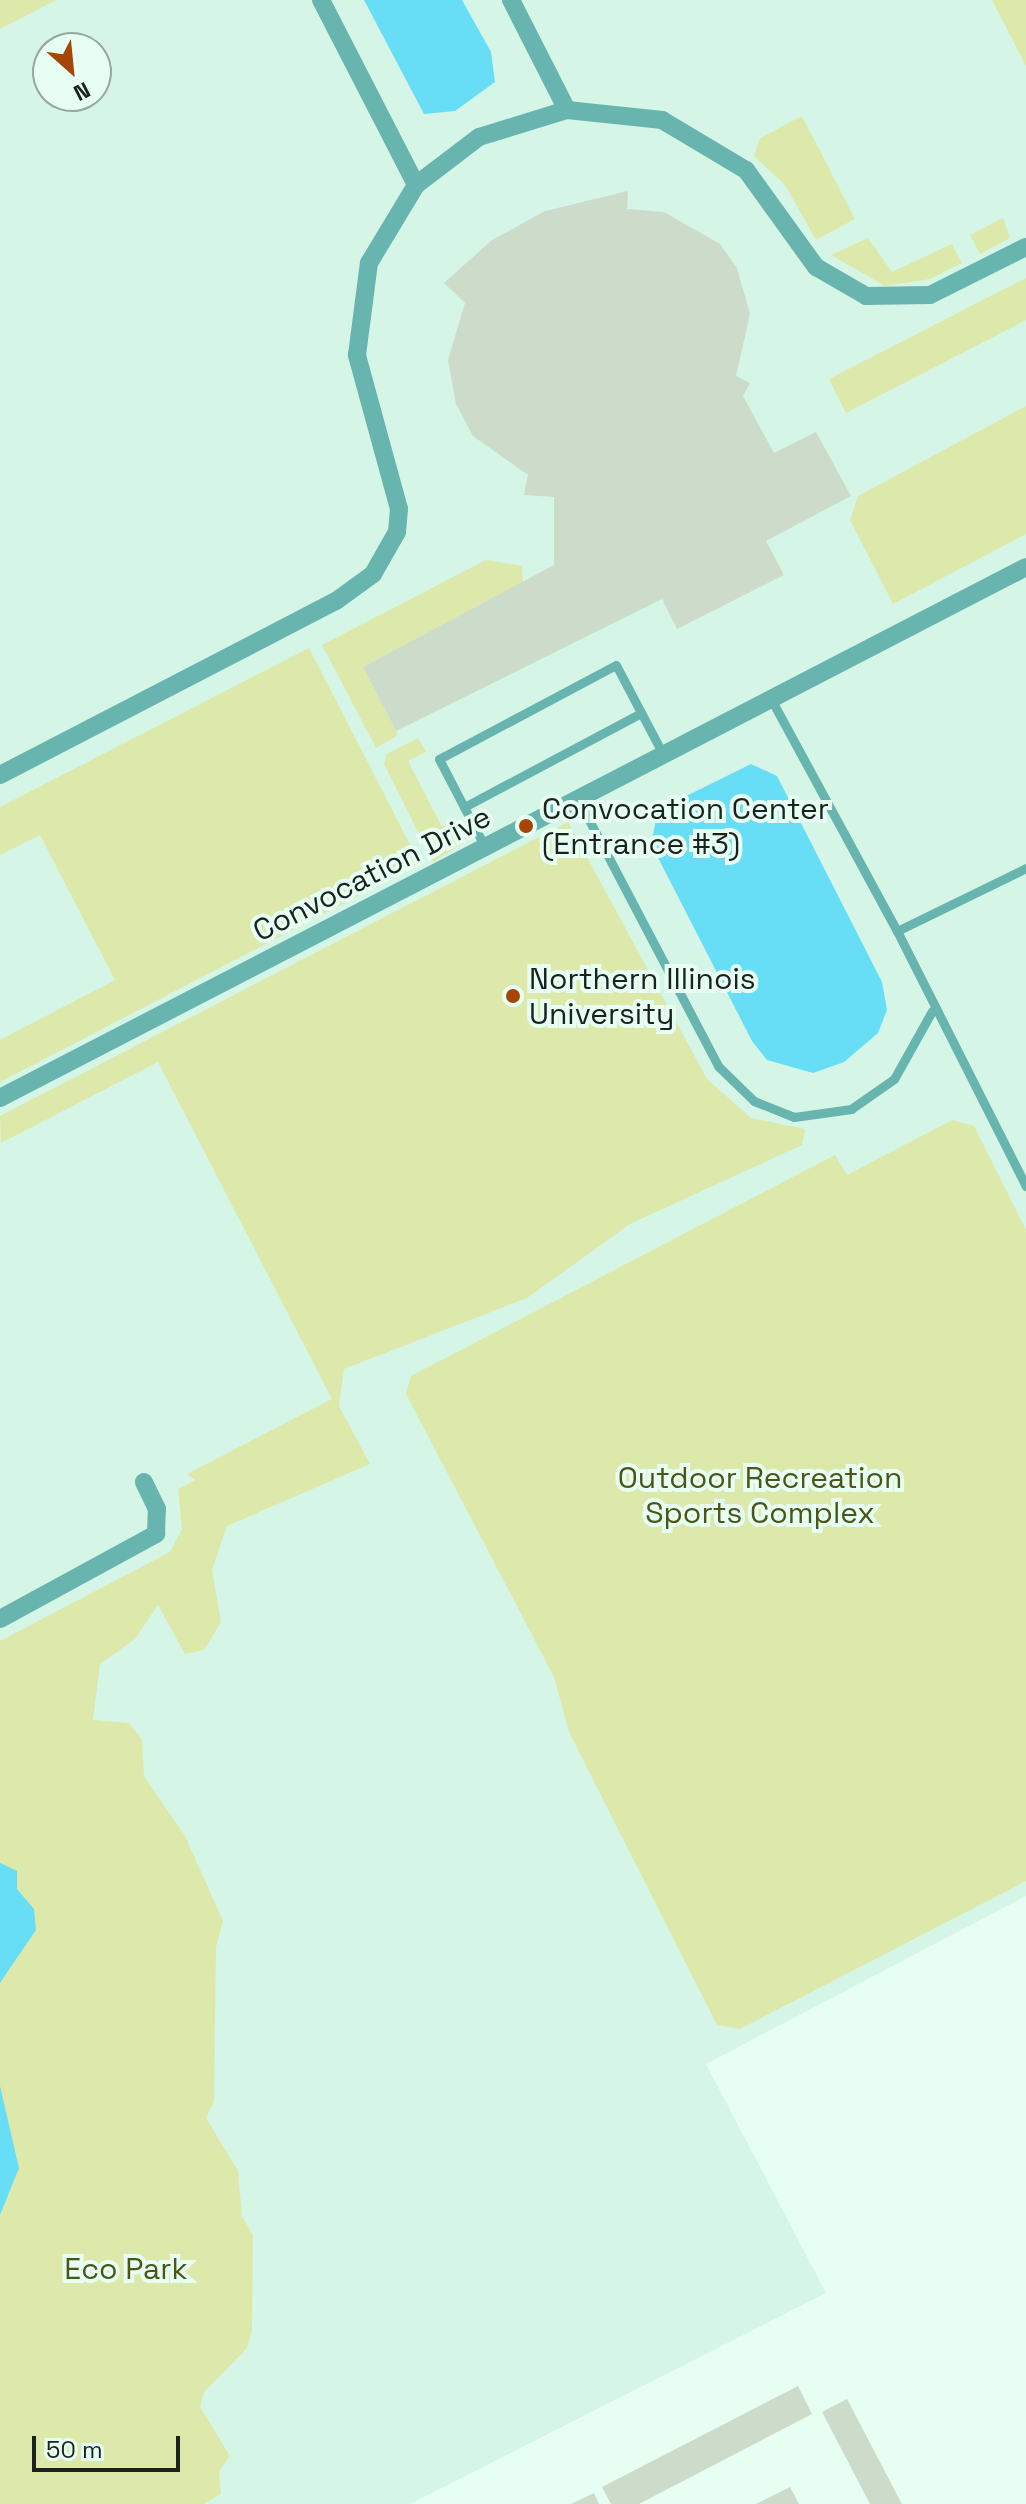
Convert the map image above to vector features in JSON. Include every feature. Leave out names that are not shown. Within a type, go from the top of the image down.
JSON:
[{"type":"street","points":[[321,0],[416,185]]},
{"type":"street","points":[[511,0],[567,110]]},
{"type":"street","points":[[0,775],[336,601],[373,574],[397,532],[399,509],[361,382],[358,328],[369,263],[416,185],[479,137],[567,110],[662,120],[724,152],[779,207],[816,267],[866,296],[930,295],[1026,247]]},
{"type":"street","name":"Convocation Drive","points":[[0,1098],[1026,567]]},
{"type":"street","points":[[0,1619],[156,1534],[157,1509],[144,1482]]},
{"type":"lane","points":[[485,847],[439,759],[616,665],[663,754]]},
{"type":"lane","points":[[771,699],[897,931],[932,1011],[1026,1186]]},
{"type":"lane","points":[[464,807],[641,713]]},
{"type":"lane","points":[[578,799],[718,1066],[754,1101],[794,1117],[851,1109],[894,1079],[932,1011]]},
{"type":"lane","points":[[897,931],[1026,868]]},
{"type":"shaded area","name":"Northern Illinois University","points":[[0,0],[1026,0],[1026,1896],[706,2064],[826,2293],[410,2504],[0,2504]]},
{"type":"green space","points":[[0,0],[56,0],[0,29]]},
{"type":"green space","points":[[992,0],[1026,0],[1026,66]]},
{"type":"green space","points":[[802,116],[855,219],[816,240],[785,185],[754,156],[760,138]]},
{"type":"green space","points":[[1003,218],[1010,238],[980,254],[970,235]]},
{"type":"green space","points":[[868,238],[892,272],[952,244],[962,263],[930,279],[885,286],[831,255]]},
{"type":"green space","points":[[1026,278],[1026,320],[846,413],[829,379]]},
{"type":"green space","points":[[1026,406],[1026,534],[893,604],[850,520],[858,496]]},
{"type":"green space","points":[[486,560],[522,566],[523,582],[363,667],[398,735],[376,748],[322,645]]},
{"type":"green space","points":[[309,648],[420,864],[0,1082],[0,1040],[115,980],[40,835],[0,855],[0,807]]},
{"type":"green space","points":[[418,738],[426,752],[408,761],[442,827],[457,819],[468,840],[433,862],[384,764],[387,754]]},
{"type":"green space","name":"Eco Park","points":[[568,822],[707,1079],[751,1118],[805,1129],[802,1145],[630,1224],[527,1298],[344,1369],[339,1406],[370,1464],[227,1526],[212,1570],[221,1622],[204,1650],[185,1654],[158,1605],[135,1639],[100,1664],[93,1720],[129,1723],[142,1740],[144,1776],[185,1836],[223,1921],[216,1947],[214,2101],[206,2118],[238,2171],[242,2216],[253,2235],[252,2329],[247,2348],[204,2392],[200,2407],[230,2456],[219,2471],[221,2494],[204,2504],[0,2504],[0,1641],[170,1552],[182,1529],[178,1489],[195,1480],[187,1474],[332,1399],[158,1062],[1,1143],[0,1116]]},
{"type":"green space","name":"Outdoor Recreation Sports Complex","points":[[952,1120],[974,1126],[1026,1230],[1026,1881],[740,2029],[717,2025],[569,1732],[554,1677],[406,1394],[411,1376],[835,1155],[847,1175]]},
{"type":"water","points":[[364,0],[462,0],[491,52],[495,82],[455,111],[424,114]]},
{"type":"water","points":[[751,764],[777,776],[882,982],[887,1010],[878,1033],[844,1062],[813,1073],[767,1060],[752,1041],[651,844],[658,810]]},
{"type":"water","points":[[0,1863],[17,1871],[17,1889],[34,1909],[36,1930],[0,1983]]},
{"type":"water","points":[[0,2086],[19,2168],[0,2215]]},
{"type":"building","points":[[628,191],[627,209],[664,212],[720,244],[737,268],[750,314],[736,376],[750,383],[743,396],[774,453],[816,432],[851,496],[766,541],[784,575],[677,629],[662,599],[396,731],[363,667],[554,565],[554,497],[524,495],[528,475],[473,436],[456,404],[448,360],[465,303],[444,283],[492,240],[545,211]]},
{"type":"building","points":[[798,2386],[812,2414],[639,2504],[611,2504],[602,2487]]},
{"type":"building","points":[[847,2399],[902,2504],[870,2504],[822,2412]]},
{"type":"building","points":[[790,2487],[799,2504],[756,2504]]},
{"type":"building","points":[[594,2493],[599,2504],[571,2504]]},
{"type":"place","name":"Convocation Center (Entrance #3)","points":[[526,826]]},
{"type":"place","name":"Northern Illinois University","points":[[513,996]]}]
